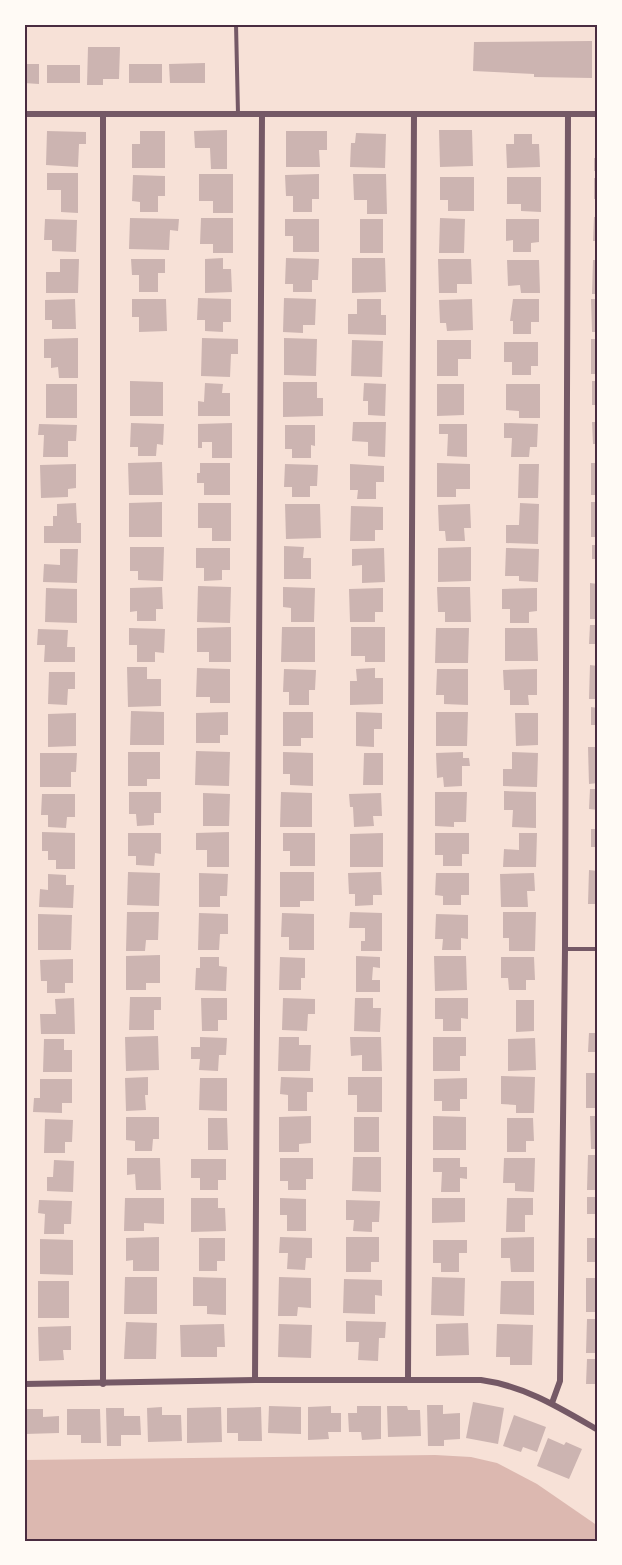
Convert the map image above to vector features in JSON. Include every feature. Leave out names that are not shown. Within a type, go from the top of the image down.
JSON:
[{"type":"street","points":[[24,114],[598,114]]},
{"type":"street","points":[[103,114],[103,1384]]},
{"type":"street","points":[[408,1379],[414,114]]},
{"type":"street","points":[[552,1403],[560,1381],[565,949],[568,114]]},
{"type":"street","points":[[255,1380],[262,115]]},
{"type":"street","points":[[24,1384],[255,1380],[481,1380],[525,1391],[552,1403],[598,1430]]},
{"type":"lane","points":[[236,24],[238,115]]},
{"type":"lane","points":[[565,949],[598,949]]},
{"type":"shaded area","points":[[435,1455],[471,1457],[497,1463],[537,1484],[598,1526],[598,1541],[24,1541],[24,1460]]},
{"type":"building","points":[[592,41],[592,78],[534,77],[534,74],[473,71],[474,42]]},
{"type":"building","points":[[88,47],[120,47],[119,79],[103,79],[103,85],[87,85]]},
{"type":"building","points":[[205,63],[205,83],[170,83],[169,64]]},
{"type":"building","points":[[24,64],[39,64],[39,84],[24,83]]},
{"type":"building","points":[[129,64],[162,64],[162,83],[129,83]]},
{"type":"building","points":[[47,65],[80,65],[80,83],[47,83]]},
{"type":"building","points":[[227,130],[227,169],[211,169],[210,148],[195,148],[194,131]]},
{"type":"building","points":[[439,130],[472,130],[473,166],[440,167]]},
{"type":"building","points":[[47,131],[86,132],[86,144],[79,144],[78,167],[46,165]]},
{"type":"building","points":[[140,131],[165,131],[165,168],[132,168],[132,144],[140,144]]},
{"type":"building","points":[[286,131],[327,131],[327,150],[319,150],[320,167],[286,167]]},
{"type":"building","points":[[356,133],[386,134],[385,168],[350,167],[351,143],[355,143]]},
{"type":"building","points":[[514,134],[532,134],[532,144],[539,144],[540,167],[507,168],[506,144],[514,144]]},
{"type":"building","points":[[594,158],[598,158],[598,171],[594,171]]},
{"type":"building","points":[[47,173],[78,173],[78,213],[61,212],[61,190],[47,190]]},
{"type":"building","points":[[199,174],[233,174],[233,213],[213,213],[213,201],[199,201]]},
{"type":"building","points":[[319,174],[319,199],[312,199],[312,212],[293,212],[293,196],[286,196],[285,175]]},
{"type":"building","points":[[353,174],[386,174],[387,214],[367,214],[367,200],[354,200]]},
{"type":"building","points":[[133,175],[165,176],[165,196],[158,196],[158,212],[140,212],[140,202],[132,201]]},
{"type":"building","points":[[440,177],[474,177],[474,211],[448,211],[448,200],[440,200]]},
{"type":"building","points":[[507,177],[541,177],[541,212],[521,211],[521,204],[507,204]]},
{"type":"building","points":[[594,178],[598,178],[598,199],[594,199]]},
{"type":"building","points":[[594,217],[598,217],[598,241],[593,241]]},
{"type":"building","points":[[130,218],[179,219],[178,231],[170,230],[169,250],[129,249]]},
{"type":"building","points":[[201,218],[233,218],[233,253],[213,253],[213,244],[200,244]]},
{"type":"building","points":[[440,218],[465,219],[464,253],[439,253]]},
{"type":"building","points":[[45,219],[77,220],[76,252],[52,251],[52,240],[44,240]]},
{"type":"building","points":[[285,219],[319,219],[319,252],[293,252],[293,236],[285,236]]},
{"type":"building","points":[[360,219],[383,219],[383,253],[360,253]]},
{"type":"building","points":[[506,219],[539,219],[539,242],[531,243],[531,252],[513,252],[513,240],[506,241]]},
{"type":"building","points":[[223,258],[223,269],[231,269],[232,292],[205,293],[205,259]]},
{"type":"building","points":[[286,258],[319,259],[318,280],[312,280],[312,292],[293,292],[293,284],[285,284]]},
{"type":"building","points":[[352,258],[385,258],[386,292],[352,293]]},
{"type":"building","points":[[60,259],[79,259],[78,293],[46,293],[46,272],[60,272]]},
{"type":"building","points":[[131,259],[165,259],[165,273],[158,273],[158,292],[139,292],[139,275],[132,275]]},
{"type":"building","points":[[438,259],[471,259],[472,284],[457,284],[457,293],[439,293]]},
{"type":"building","points":[[507,260],[539,260],[540,293],[521,293],[520,285],[508,286]]},
{"type":"building","points":[[593,260],[598,260],[598,294],[592,294]]},
{"type":"building","points":[[198,298],[231,299],[231,322],[223,322],[223,332],[205,331],[205,320],[197,320]]},
{"type":"building","points":[[284,298],[316,299],[315,325],[303,325],[303,333],[283,332]]},
{"type":"building","points":[[75,299],[76,329],[52,329],[52,320],[45,320],[45,300]]},
{"type":"building","points":[[132,299],[166,299],[167,331],[139,332],[139,317],[132,317]]},
{"type":"building","points":[[357,299],[381,299],[381,315],[386,315],[386,335],[348,334],[348,314],[357,314]]},
{"type":"building","points":[[472,299],[473,330],[447,331],[446,323],[440,323],[439,300]]},
{"type":"building","points":[[513,299],[539,299],[539,322],[531,322],[531,334],[513,334],[513,321],[510,321]]},
{"type":"building","points":[[591,299],[598,299],[598,332],[592,332]]},
{"type":"building","points":[[78,338],[78,378],[59,378],[58,367],[51,368],[51,358],[44,358],[44,339]]},
{"type":"building","points":[[202,338],[238,339],[238,354],[231,354],[230,377],[201,376]]},
{"type":"building","points":[[284,338],[317,339],[316,376],[284,375]]},
{"type":"building","points":[[591,339],[598,339],[598,374],[591,374]]},
{"type":"building","points":[[352,340],[383,341],[382,377],[351,376]]},
{"type":"building","points":[[437,340],[471,340],[471,359],[458,359],[458,376],[437,376]]},
{"type":"building","points":[[504,342],[538,342],[538,366],[531,366],[531,375],[512,375],[512,362],[504,362]]},
{"type":"building","points":[[130,381],[163,382],[163,416],[130,416]]},
{"type":"building","points":[[592,381],[598,381],[598,405],[592,405]]},
{"type":"building","points":[[283,382],[317,382],[317,398],[323,398],[323,416],[283,417]]},
{"type":"building","points":[[205,383],[223,384],[222,393],[230,393],[230,416],[198,416],[198,401],[204,402]]},
{"type":"building","points":[[364,383],[386,384],[385,416],[368,415],[368,401],[363,401]]},
{"type":"building","points":[[46,384],[77,384],[77,418],[46,418]]},
{"type":"building","points":[[437,384],[464,384],[464,415],[437,416]]},
{"type":"building","points":[[506,384],[540,384],[540,418],[519,418],[519,411],[506,410]]},
{"type":"building","points":[[353,422],[386,422],[385,457],[368,456],[368,442],[352,441]]},
{"type":"building","points":[[592,422],[598,422],[598,444],[593,444]]},
{"type":"building","points":[[131,423],[164,424],[163,445],[157,444],[156,456],[138,456],[138,447],[130,447]]},
{"type":"building","points":[[232,423],[232,458],[212,458],[212,442],[202,442],[202,448],[198,448],[198,424]]},
{"type":"building","points":[[504,423],[538,424],[537,447],[530,447],[529,457],[511,457],[512,438],[504,438]]},
{"type":"building","points":[[39,424],[77,425],[76,441],[68,441],[68,457],[43,457],[44,435],[38,435]]},
{"type":"building","points":[[439,424],[467,424],[467,457],[447,456],[448,434],[439,434]]},
{"type":"building","points":[[285,425],[315,425],[315,446],[311,445],[311,458],[292,458],[292,449],[285,449]]},
{"type":"building","points":[[162,462],[163,495],[129,495],[128,463]]},
{"type":"building","points":[[200,463],[230,463],[230,495],[204,495],[204,483],[197,483]]},
{"type":"building","points":[[437,463],[470,464],[470,489],[456,489],[456,497],[437,497]]},
{"type":"building","points":[[591,463],[598,463],[598,495],[591,495]]},
{"type":"building","points":[[76,464],[76,488],[68,489],[68,497],[41,498],[40,465]]},
{"type":"building","points":[[285,464],[318,465],[317,486],[310,486],[310,497],[292,497],[292,487],[284,487]]},
{"type":"building","points":[[350,464],[384,466],[384,482],[376,482],[376,499],[357,499],[358,490],[350,490]]},
{"type":"building","points":[[519,464],[539,464],[538,498],[518,498]]},
{"type":"building","points":[[162,502],[162,537],[129,537],[129,503]]},
{"type":"building","points":[[591,502],[598,502],[598,537],[591,537]]},
{"type":"building","points":[[76,503],[77,523],[81,523],[81,543],[44,543],[44,526],[53,526],[53,516],[57,516],[57,504]]},
{"type":"building","points":[[198,503],[231,503],[231,541],[212,541],[212,528],[198,528]]},
{"type":"building","points":[[520,503],[539,504],[538,544],[506,543],[506,525],[519,525]]},
{"type":"building","points":[[285,504],[320,504],[321,538],[286,539]]},
{"type":"building","points":[[470,504],[471,528],[464,528],[465,541],[446,541],[445,531],[439,531],[438,505]]},
{"type":"building","points":[[351,506],[383,507],[383,530],[375,530],[375,541],[350,541]]},
{"type":"building","points":[[592,545],[598,545],[598,559],[592,559]]},
{"type":"building","points":[[284,546],[304,547],[303,558],[311,558],[311,579],[284,579]]},
{"type":"building","points":[[130,547],[164,547],[163,581],[138,580],[138,571],[130,571]]},
{"type":"building","points":[[471,547],[471,581],[438,582],[438,548]]},
{"type":"building","points":[[196,548],[230,548],[230,570],[222,570],[222,580],[204,581],[204,568],[196,568]]},
{"type":"building","points":[[384,548],[385,582],[362,583],[362,565],[352,566],[352,549]]},
{"type":"building","points":[[506,548],[539,549],[538,582],[519,581],[519,576],[505,576]]},
{"type":"building","points":[[60,549],[78,549],[77,583],[43,582],[44,564],[60,565]]},
{"type":"building","points":[[590,583],[598,584],[598,619],[590,619]]},
{"type":"building","points":[[198,586],[231,587],[230,623],[197,622]]},
{"type":"building","points":[[162,587],[163,609],[156,609],[156,621],[137,621],[137,611],[130,612],[130,588]]},
{"type":"building","points":[[283,587],[315,588],[314,622],[291,622],[291,608],[283,607]]},
{"type":"building","points":[[437,587],[470,587],[471,622],[445,622],[445,612],[438,612]]},
{"type":"building","points":[[46,588],[77,589],[77,623],[45,622]]},
{"type":"building","points":[[383,588],[383,612],[375,612],[375,622],[350,622],[349,589]]},
{"type":"building","points":[[537,588],[537,611],[529,612],[529,623],[510,623],[510,609],[502,609],[502,589]]},
{"type":"building","points":[[590,625],[598,625],[598,644],[589,644]]},
{"type":"building","points":[[231,627],[231,662],[209,662],[209,652],[197,652],[197,628]]},
{"type":"building","points":[[282,627],[315,627],[315,662],[281,662]]},
{"type":"building","points":[[351,627],[385,627],[385,662],[365,662],[365,656],[351,656]]},
{"type":"building","points":[[129,628],[165,629],[164,653],[155,652],[155,662],[137,662],[137,645],[129,645]]},
{"type":"building","points":[[436,628],[469,628],[468,663],[435,663]]},
{"type":"building","points":[[505,628],[537,628],[538,661],[505,661]]},
{"type":"building","points":[[38,629],[68,630],[67,647],[75,647],[75,662],[44,662],[45,645],[37,645]]},
{"type":"building","points":[[590,665],[598,666],[598,699],[589,699]]},
{"type":"building","points":[[127,667],[147,667],[147,679],[161,679],[161,706],[128,707]]},
{"type":"building","points":[[197,668],[230,669],[230,703],[210,703],[210,697],[196,697]]},
{"type":"building","points":[[375,668],[375,678],[383,678],[383,704],[350,705],[350,681],[357,681],[356,669]]},
{"type":"building","points":[[284,669],[316,670],[315,690],[309,690],[309,705],[289,705],[289,692],[283,692]]},
{"type":"building","points":[[437,669],[468,669],[468,705],[444,704],[444,695],[436,695]]},
{"type":"building","points":[[537,669],[537,695],[528,695],[529,705],[510,705],[510,690],[504,690],[503,670]]},
{"type":"building","points":[[49,672],[75,672],[75,689],[68,689],[67,705],[48,704]]},
{"type":"building","points":[[591,707],[598,708],[598,725],[591,725]]},
{"type":"building","points":[[131,711],[164,712],[164,745],[130,745]]},
{"type":"building","points":[[228,712],[228,735],[220,735],[220,743],[196,743],[196,713]]},
{"type":"building","points":[[283,712],[313,712],[313,738],[301,738],[301,746],[283,746]]},
{"type":"building","points":[[356,712],[382,713],[382,729],[374,729],[374,747],[356,746]]},
{"type":"building","points":[[436,712],[468,712],[467,746],[436,746]]},
{"type":"building","points":[[76,713],[76,746],[48,747],[48,714]]},
{"type":"building","points":[[515,713],[538,713],[538,745],[516,746]]},
{"type":"building","points":[[588,747],[598,747],[598,783],[589,784]]},
{"type":"building","points":[[196,751],[230,752],[229,786],[195,785]]},
{"type":"building","points":[[128,752],[160,752],[160,779],[147,779],[147,786],[128,786]]},
{"type":"building","points":[[283,752],[313,753],[313,786],[290,785],[290,774],[283,774]]},
{"type":"building","points":[[463,752],[463,758],[469,758],[470,766],[462,766],[462,786],[444,787],[443,777],[437,778],[436,753]]},
{"type":"building","points":[[512,752],[538,753],[537,787],[503,786],[503,769],[512,769]]},
{"type":"building","points":[[40,753],[77,753],[76,772],[71,772],[71,787],[40,787]]},
{"type":"building","points":[[364,753],[383,753],[383,785],[363,785]]},
{"type":"building","points":[[590,789],[598,789],[598,810],[589,809]]},
{"type":"building","points":[[504,791],[536,792],[536,828],[512,827],[513,810],[504,810]]},
{"type":"building","points":[[129,792],[161,792],[161,813],[154,813],[154,825],[137,826],[136,814],[129,814]]},
{"type":"building","points":[[281,792],[312,793],[312,827],[280,827]]},
{"type":"building","points":[[435,792],[467,792],[466,822],[454,822],[454,827],[435,826]]},
{"type":"building","points":[[203,793],[230,794],[229,826],[203,826]]},
{"type":"building","points":[[381,793],[382,816],[373,816],[374,826],[354,827],[353,807],[350,807],[349,794]]},
{"type":"building","points":[[42,794],[75,794],[75,817],[67,817],[66,828],[48,827],[48,815],[41,815]]},
{"type":"building","points":[[591,829],[598,829],[598,847],[591,847]]},
{"type":"building","points":[[42,832],[75,833],[75,869],[56,869],[56,860],[48,860],[48,851],[42,851]]},
{"type":"building","points":[[229,832],[229,867],[207,867],[207,850],[196,850],[196,833]]},
{"type":"building","points":[[128,833],[161,833],[161,854],[155,853],[154,866],[136,865],[136,856],[128,856]]},
{"type":"building","points":[[283,833],[315,833],[315,866],[290,866],[290,851],[283,851]]},
{"type":"building","points":[[383,833],[383,867],[350,867],[350,834]]},
{"type":"building","points":[[435,833],[469,833],[469,854],[462,854],[462,866],[443,866],[443,855],[435,855]]},
{"type":"building","points":[[519,833],[537,833],[536,867],[503,867],[504,849],[519,850]]},
{"type":"building","points":[[589,870],[598,871],[598,904],[588,904]]},
{"type":"building","points":[[128,872],[160,873],[159,906],[127,905]]},
{"type":"building","points":[[280,872],[314,872],[314,901],[300,901],[300,907],[280,907]]},
{"type":"building","points":[[381,872],[382,895],[373,895],[373,905],[355,906],[355,894],[349,894],[348,873]]},
{"type":"building","points":[[199,873],[228,874],[227,896],[220,896],[220,907],[199,907]]},
{"type":"building","points":[[436,873],[469,873],[469,895],[461,895],[461,905],[443,905],[443,896],[435,895]]},
{"type":"building","points":[[534,873],[535,891],[527,891],[528,907],[501,907],[500,874]]},
{"type":"building","points":[[48,874],[66,875],[66,885],[74,885],[73,908],[39,907],[40,889],[48,890]]},
{"type":"building","points":[[127,912],[159,912],[158,940],[146,940],[145,951],[126,951]]},
{"type":"building","points":[[350,912],[382,913],[382,951],[361,951],[361,941],[365,941],[365,928],[349,928]]},
{"type":"building","points":[[503,912],[536,912],[535,951],[509,951],[509,938],[503,938]]},
{"type":"building","points":[[199,913],[228,914],[228,934],[220,934],[219,950],[198,950]]},
{"type":"building","points":[[282,913],[314,914],[314,950],[289,950],[289,937],[281,937]]},
{"type":"building","points":[[38,914],[72,915],[71,950],[38,950]]},
{"type":"building","points":[[436,914],[468,915],[468,939],[461,938],[461,950],[442,950],[443,939],[435,939]]},
{"type":"building","points":[[160,955],[160,983],[146,983],[146,990],[126,990],[126,956]]},
{"type":"building","points":[[356,956],[380,957],[380,968],[373,967],[372,980],[380,980],[380,992],[356,992]]},
{"type":"building","points":[[434,956],[466,956],[467,990],[435,991]]},
{"type":"building","points":[[200,957],[219,957],[219,966],[227,967],[226,991],[195,990],[196,968],[200,968]]},
{"type":"building","points":[[280,957],[305,958],[305,978],[301,978],[301,990],[279,990]]},
{"type":"building","points":[[501,957],[534,957],[535,980],[526,980],[526,990],[509,990],[508,978],[501,978]]},
{"type":"building","points":[[73,959],[73,983],[65,983],[65,993],[47,993],[47,981],[41,981],[40,960]]},
{"type":"building","points":[[130,997],[161,997],[161,1010],[154,1010],[154,1030],[129,1030]]},
{"type":"building","points":[[74,998],[75,1034],[41,1034],[40,1014],[56,1014],[55,999]]},
{"type":"building","points":[[201,998],[227,998],[227,1020],[218,1020],[218,1031],[202,1031]]},
{"type":"building","points":[[283,998],[315,999],[315,1014],[308,1014],[307,1031],[282,1030]]},
{"type":"building","points":[[355,998],[373,998],[373,1008],[381,1008],[380,1032],[354,1031]]},
{"type":"building","points":[[435,998],[468,998],[468,1019],[461,1018],[461,1031],[443,1031],[443,1019],[435,1019]]},
{"type":"building","points":[[516,1000],[534,1000],[534,1031],[516,1032]]},
{"type":"building","points":[[589,1033],[598,1033],[598,1066],[596,1066],[596,1052],[588,1052]]},
{"type":"building","points":[[158,1036],[159,1070],[126,1071],[125,1037]]},
{"type":"building","points":[[200,1037],[227,1038],[226,1055],[219,1055],[218,1071],[199,1070],[200,1059],[191,1059],[191,1047],[200,1047]]},
{"type":"building","points":[[279,1037],[299,1037],[299,1045],[311,1045],[310,1071],[278,1071]]},
{"type":"building","points":[[350,1037],[381,1037],[382,1071],[362,1071],[362,1055],[351,1056]]},
{"type":"building","points":[[433,1037],[466,1037],[466,1056],[460,1056],[460,1071],[433,1071]]},
{"type":"building","points":[[535,1038],[536,1070],[508,1071],[508,1039]]},
{"type":"building","points":[[44,1039],[64,1039],[64,1050],[72,1050],[72,1072],[43,1072]]},
{"type":"building","points":[[586,1073],[598,1073],[598,1108],[586,1108]]},
{"type":"building","points":[[501,1076],[535,1077],[534,1113],[516,1113],[516,1105],[501,1104]]},
{"type":"building","points":[[148,1077],[148,1095],[145,1095],[146,1110],[126,1111],[125,1078]]},
{"type":"building","points":[[281,1077],[313,1078],[313,1092],[307,1092],[307,1111],[288,1111],[288,1095],[280,1094]]},
{"type":"building","points":[[348,1077],[382,1077],[382,1112],[357,1112],[357,1095],[348,1095]]},
{"type":"building","points":[[200,1078],[227,1078],[227,1111],[199,1110]]},
{"type":"building","points":[[467,1078],[467,1099],[460,1099],[460,1111],[442,1111],[442,1101],[434,1101],[434,1079]]},
{"type":"building","points":[[40,1079],[72,1079],[72,1103],[62,1103],[62,1113],[33,1112],[34,1098],[40,1098]]},
{"type":"building","points":[[311,1116],[311,1143],[299,1144],[299,1152],[279,1152],[279,1117]]},
{"type":"building","points":[[433,1116],[466,1117],[466,1150],[433,1150]]},
{"type":"building","points":[[590,1116],[598,1116],[598,1149],[591,1149]]},
{"type":"building","points":[[126,1117],[159,1117],[159,1139],[153,1139],[152,1151],[135,1151],[135,1141],[126,1140]]},
{"type":"building","points":[[354,1117],[379,1117],[379,1152],[354,1152]]},
{"type":"building","points":[[208,1118],[227,1118],[228,1150],[208,1150]]},
{"type":"building","points":[[507,1118],[533,1118],[534,1141],[526,1141],[526,1152],[507,1152]]},
{"type":"building","points":[[45,1119],[73,1120],[72,1142],[65,1142],[65,1153],[44,1153]]},
{"type":"building","points":[[588,1155],[598,1155],[598,1190],[587,1190]]},
{"type":"building","points":[[353,1157],[381,1157],[381,1192],[352,1191]]},
{"type":"building","points":[[127,1158],[160,1158],[161,1190],[136,1190],[135,1174],[127,1175]]},
{"type":"building","points":[[280,1158],[313,1158],[313,1179],[306,1179],[306,1190],[288,1190],[288,1181],[280,1181]]},
{"type":"building","points":[[433,1158],[460,1158],[460,1167],[467,1167],[467,1179],[460,1178],[460,1192],[441,1192],[442,1172],[433,1172]]},
{"type":"building","points":[[504,1158],[535,1158],[534,1192],[515,1191],[515,1183],[503,1183]]},
{"type":"building","points":[[191,1159],[226,1159],[226,1180],[218,1180],[218,1190],[200,1190],[200,1178],[191,1178]]},
{"type":"building","points":[[54,1160],[74,1161],[73,1192],[47,1191],[47,1177],[53,1177]]},
{"type":"building","points":[[587,1197],[598,1197],[598,1230],[595,1230],[595,1214],[587,1214]]},
{"type":"building","points":[[125,1198],[164,1198],[164,1224],[144,1223],[144,1231],[124,1231]]},
{"type":"building","points":[[191,1198],[218,1198],[218,1208],[225,1208],[226,1231],[191,1232]]},
{"type":"building","points":[[280,1198],[306,1199],[306,1231],[287,1231],[287,1215],[280,1215]]},
{"type":"building","points":[[432,1198],[465,1198],[465,1222],[432,1223]]},
{"type":"building","points":[[507,1198],[533,1198],[533,1215],[525,1215],[525,1232],[506,1232]]},
{"type":"building","points":[[39,1200],[72,1201],[71,1224],[64,1224],[64,1234],[44,1234],[45,1214],[38,1213]]},
{"type":"building","points":[[346,1200],[380,1201],[379,1222],[372,1222],[372,1232],[353,1231],[354,1220],[346,1220]]},
{"type":"building","points":[[159,1237],[159,1271],[133,1271],[133,1260],[126,1261],[126,1238]]},
{"type":"building","points":[[280,1237],[312,1238],[312,1258],[306,1258],[305,1270],[287,1269],[288,1253],[279,1253]]},
{"type":"building","points":[[346,1237],[379,1237],[379,1262],[371,1262],[371,1272],[346,1272]]},
{"type":"building","points":[[534,1237],[534,1272],[511,1272],[510,1258],[501,1258],[501,1238]]},
{"type":"building","points":[[199,1238],[225,1238],[225,1261],[217,1261],[217,1271],[199,1271]]},
{"type":"building","points":[[587,1238],[598,1238],[598,1271],[595,1271],[595,1262],[587,1262]]},
{"type":"building","points":[[40,1239],[73,1240],[73,1275],[40,1274]]},
{"type":"building","points":[[433,1240],[467,1240],[467,1253],[459,1253],[459,1272],[441,1272],[441,1263],[433,1263]]},
{"type":"building","points":[[125,1277],[157,1277],[157,1314],[124,1314]]},
{"type":"building","points":[[193,1277],[226,1278],[226,1315],[207,1314],[207,1306],[193,1306]]},
{"type":"building","points":[[279,1277],[311,1278],[311,1308],[298,1307],[297,1316],[278,1316]]},
{"type":"building","points":[[432,1277],[465,1278],[464,1316],[431,1315]]},
{"type":"building","points":[[586,1278],[598,1278],[598,1312],[586,1312]]},
{"type":"building","points":[[344,1279],[382,1280],[382,1296],[375,1295],[375,1314],[343,1313]]},
{"type":"building","points":[[38,1281],[69,1281],[69,1318],[38,1318]]},
{"type":"building","points":[[501,1281],[534,1281],[534,1315],[500,1314]]},
{"type":"building","points":[[587,1319],[598,1319],[598,1353],[586,1353]]},
{"type":"building","points":[[346,1321],[386,1322],[385,1338],[379,1338],[378,1361],[358,1360],[359,1342],[346,1342]]},
{"type":"building","points":[[126,1322],[157,1323],[156,1359],[124,1359]]},
{"type":"building","points":[[468,1323],[469,1355],[436,1356],[436,1324]]},
{"type":"building","points":[[224,1324],[225,1347],[217,1347],[217,1357],[181,1357],[180,1325]]},
{"type":"building","points":[[279,1324],[312,1325],[311,1358],[278,1357]]},
{"type":"building","points":[[497,1324],[533,1325],[532,1365],[510,1365],[510,1357],[496,1357]]},
{"type":"building","points":[[71,1326],[71,1350],[63,1350],[64,1360],[39,1361],[38,1327]]},
{"type":"building","points":[[587,1359],[598,1359],[598,1384],[586,1384]]},
{"type":"building","points":[[473,1402],[504,1408],[498,1444],[466,1438]]},
{"type":"building","points":[[427,1405],[443,1405],[443,1414],[460,1413],[460,1439],[444,1440],[444,1446],[428,1446]]},
{"type":"building","points":[[269,1406],[301,1407],[301,1434],[268,1433]]},
{"type":"building","points":[[331,1406],[331,1413],[341,1413],[341,1432],[328,1432],[329,1439],[308,1440],[308,1407]]},
{"type":"building","points":[[357,1406],[381,1406],[381,1439],[362,1440],[361,1432],[349,1432],[348,1413],[357,1413]]},
{"type":"building","points":[[387,1406],[407,1406],[408,1410],[420,1410],[421,1436],[388,1437]]},
{"type":"building","points":[[162,1407],[162,1415],[181,1415],[182,1441],[148,1442],[147,1408]]},
{"type":"building","points":[[221,1407],[222,1442],[187,1443],[187,1408]]},
{"type":"building","points":[[261,1407],[262,1441],[238,1441],[238,1433],[227,1433],[227,1408]]},
{"type":"building","points":[[106,1408],[124,1408],[124,1416],[140,1416],[141,1435],[121,1435],[121,1446],[107,1446]]},
{"type":"building","points":[[25,1409],[43,1409],[43,1417],[59,1416],[59,1433],[25,1434]]},
{"type":"building","points":[[67,1409],[100,1409],[101,1443],[81,1443],[81,1435],[67,1435]]},
{"type":"building","points":[[514,1415],[546,1427],[537,1452],[523,1447],[521,1452],[503,1446]]},
{"type":"building","points":[[548,1438],[582,1449],[569,1479],[537,1466]]}]
